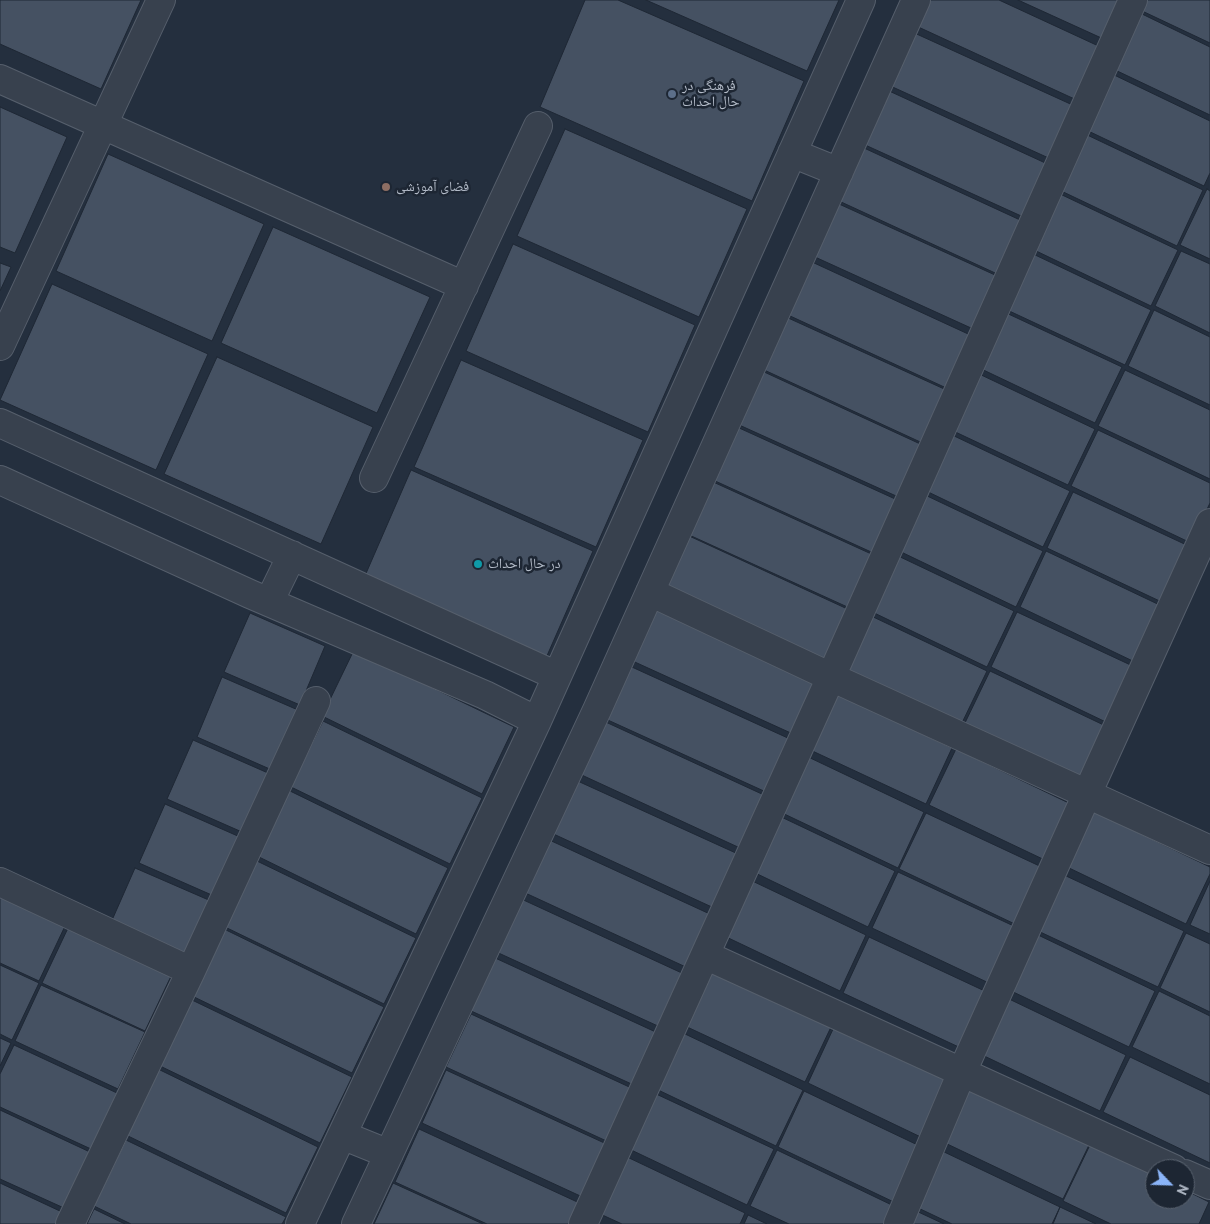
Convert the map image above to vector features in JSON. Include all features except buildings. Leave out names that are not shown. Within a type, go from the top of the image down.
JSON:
[{"type":"street","points":[[0,346],[161,0]]},
{"type":"street","points":[[300,1224],[537,721],[861,0]]},
{"type":"street","points":[[356,1224],[593,719],[916,0]]},
{"type":"street","points":[[583,1224],[831,677],[1133,0]]},
{"type":"street","points":[[0,79],[464,286]]},
{"type":"street","points":[[374,478],[538,126]]},
{"type":"street","points":[[792,153],[839,172]]},
{"type":"street","points":[[0,423],[557,676]]},
{"type":"street","points":[[0,480],[268,602],[485,695],[537,721]]},
{"type":"street","points":[[898,1224],[962,1072],[1210,522]]},
{"type":"street","points":[[268,602],[292,556]]},
{"type":"street","points":[[650,592],[1210,850]]},
{"type":"street","points":[[70,1224],[191,971],[316,702]]},
{"type":"street","points":[[0,882],[191,971]]},
{"type":"street","points":[[705,955],[1152,1159]]},
{"type":"street","points":[[342,1135],[389,1154]]},
{"type":"street","points":[[1195,1178],[1210,1185]]},
{"type":"place","name":"فرهنگی در حال احداث","points":[[672,94]]},
{"type":"place","name":"فضای آموزشی","points":[[386,187]]},
{"type":"place","name":"در حال احداث","points":[[478,564]]}]
